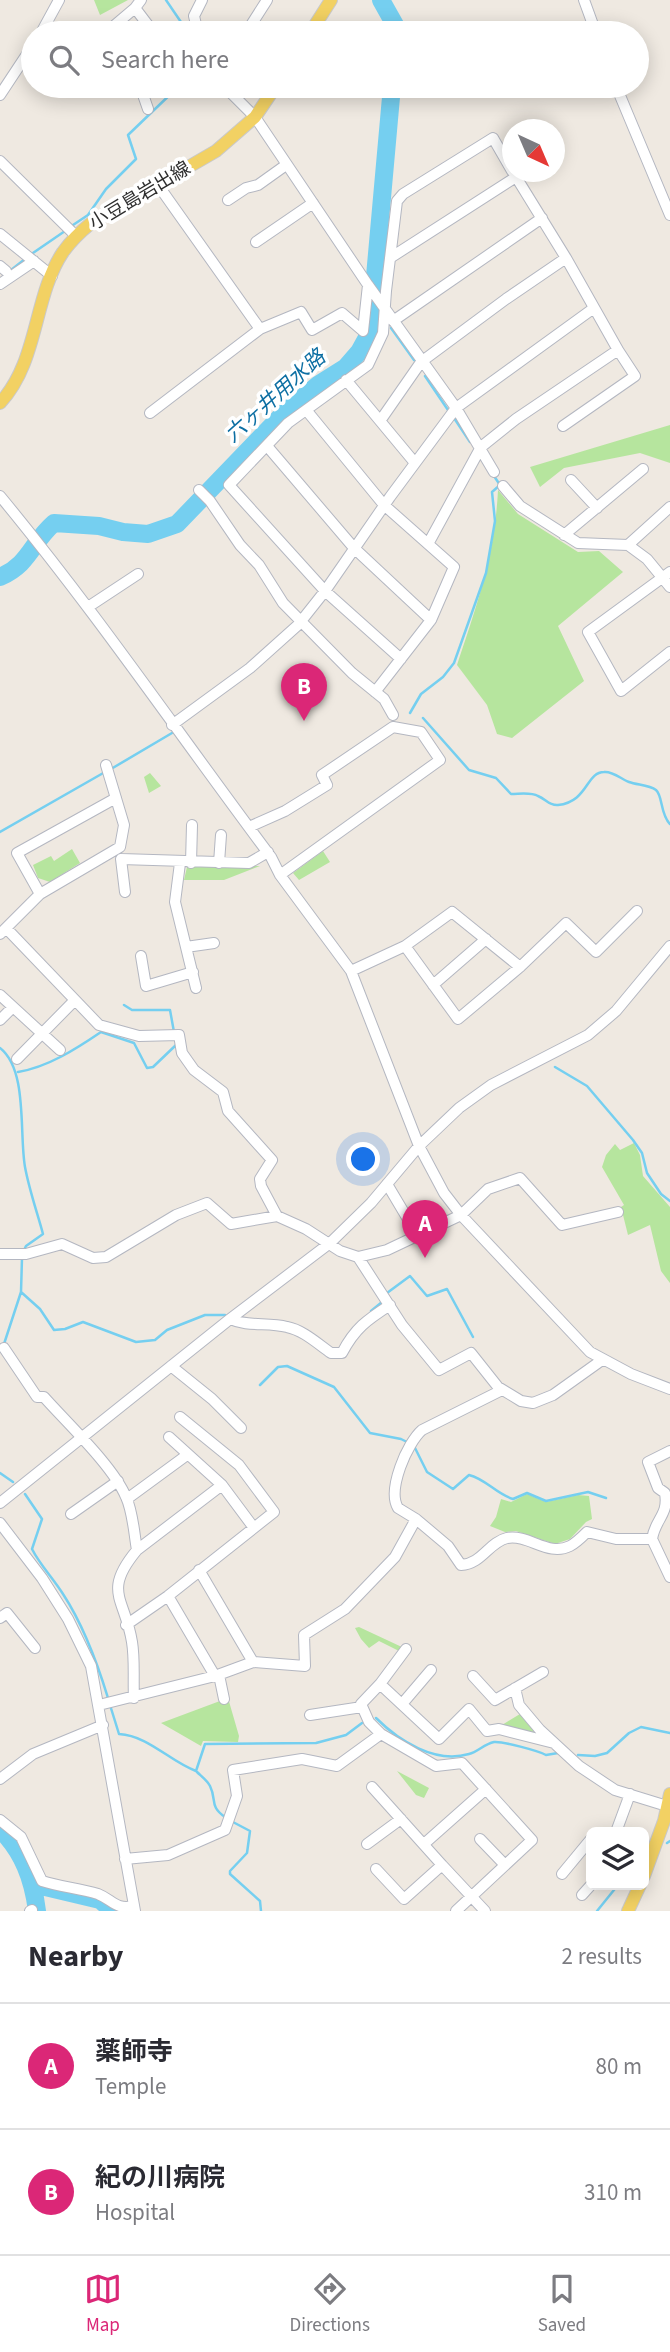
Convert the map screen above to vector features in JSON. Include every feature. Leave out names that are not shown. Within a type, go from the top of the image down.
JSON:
[{"type":"main road","points":[[318,21],[331,0]]},
{"type":"main road","name":"小豆島岩出線","points":[[0,403],[20,378],[52,276],[70,230],[90,224],[216,151],[255,117],[268,98]]},
{"type":"main road","points":[[649,1852],[669,1800]]},
{"type":"main road","points":[[628,1911],[638,1890]]},
{"type":"street","points":[[48,21],[59,0]]},
{"type":"street","points":[[192,21],[202,0]]},
{"type":"street","points":[[254,21],[267,0]]},
{"type":"street","points":[[584,0],[592,21]]},
{"type":"street","points":[[119,21],[138,4],[147,21]]},
{"type":"street","points":[[0,95],[21,64]]},
{"type":"street","points":[[144,98],[148,109]]},
{"type":"street","points":[[236,98],[255,117],[421,362],[456,408],[494,472]]},
{"type":"street","points":[[621,98],[670,215]]},
{"type":"street","points":[[401,659],[325,591],[229,485],[288,423],[369,365],[383,333],[397,201],[403,194],[493,138],[502,153]]},
{"type":"street","points":[[0,161],[70,230]]},
{"type":"street","points":[[228,200],[246,188],[258,185],[286,165]]},
{"type":"street","points":[[390,258],[502,181]]},
{"type":"street","points":[[520,182],[635,376],[563,426]]},
{"type":"street","points":[[158,185],[260,329]]},
{"type":"street","points":[[256,242],[313,203]]},
{"type":"street","points":[[393,321],[542,218]]},
{"type":"street","points":[[0,234],[52,276]]},
{"type":"street","points":[[0,284],[30,258]]},
{"type":"street","points":[[380,421],[421,362],[566,258]]},
{"type":"street","points":[[150,414],[260,329],[301,312],[312,330],[342,313],[363,331],[368,285]]},
{"type":"street","points":[[172,724],[250,668],[288,636],[325,591],[456,408],[594,308]]},
{"type":"street","points":[[428,544],[481,447],[516,419],[618,350]]},
{"type":"street","points":[[346,380],[415,463]]},
{"type":"street","points":[[307,411],[384,505],[454,566],[432,620],[375,692]]},
{"type":"street","points":[[267,446],[354,548],[432,620]]},
{"type":"street","points":[[564,535],[643,469]]},
{"type":"street","points":[[571,480],[597,508]]},
{"type":"street","points":[[503,486],[520,506],[578,543],[628,545],[668,579],[588,632],[621,691],[670,652]]},
{"type":"street","points":[[200,490],[259,565],[283,603],[352,673],[384,699],[393,715]]},
{"type":"street","points":[[0,496],[88,607],[268,852],[280,875],[351,971],[419,1146],[444,1193],[461,1215],[590,1352],[631,1374],[670,1389]]},
{"type":"street","points":[[628,545],[670,507]]},
{"type":"street","points":[[88,607],[138,574]]},
{"type":"street","points":[[249,827],[285,811],[327,785],[322,775],[393,727],[421,732],[440,760],[280,875]]},
{"type":"street","points":[[106,765],[124,825],[120,848],[40,894],[3,931],[99,1025],[139,1036],[179,1035],[182,1053],[188,1062],[194,1070],[223,1092],[228,1111],[272,1160],[260,1180],[277,1216],[330,1243],[340,1251],[358,1257],[387,1250],[461,1215],[488,1189],[520,1178],[562,1225],[618,1212]]},
{"type":"street","points":[[40,894],[17,853],[116,799]]},
{"type":"street","points":[[192,825],[186,863],[175,902],[196,988]]},
{"type":"street","points":[[219,863],[221,835]]},
{"type":"street","points":[[125,892],[121,859],[250,863],[268,852]]},
{"type":"street","points":[[405,946],[458,1018],[520,967],[566,923],[596,952],[637,911]]},
{"type":"street","points":[[351,971],[405,946],[452,912],[520,967]]},
{"type":"street","points":[[433,985],[486,939]]},
{"type":"street","points":[[186,947],[214,943]]},
{"type":"street","points":[[0,1503],[230,1319],[330,1243],[387,1184],[419,1146],[459,1108],[491,1085],[588,1035],[616,1011],[670,946]]},
{"type":"street","points":[[141,956],[146,986],[192,972]]},
{"type":"street","points":[[0,995],[60,1049]]},
{"type":"street","points":[[17,1059],[75,1000]]},
{"type":"street","points":[[0,1020],[13,1007]]},
{"type":"street","points":[[387,1184],[409,1222]]},
{"type":"street","points":[[0,1254],[22,1253],[62,1244],[93,1258],[106,1257],[176,1215],[207,1203],[231,1224],[277,1216]]},
{"type":"street","points":[[358,1257],[422,1352],[439,1370],[471,1353],[502,1390],[522,1401],[533,1403],[553,1395],[602,1360]]},
{"type":"street","points":[[230,1319],[286,1326],[337,1355],[342,1353],[351,1335],[361,1324],[390,1306]]},
{"type":"street","points":[[4,1348],[37,1397],[44,1396],[118,1482],[127,1499],[137,1550]]},
{"type":"street","points":[[171,1366],[212,1399],[241,1428]]},
{"type":"street","points":[[502,1390],[422,1430],[416,1436],[396,1479],[394,1493],[398,1508],[448,1546],[461,1564],[471,1564],[504,1539],[518,1538],[553,1550],[570,1546],[587,1532],[616,1539],[652,1539]]},
{"type":"street","points":[[126,1625],[168,1596],[274,1512],[239,1465],[180,1417]]},
{"type":"street","points":[[169,1437],[222,1485],[254,1528]]},
{"type":"street","points":[[670,1451],[648,1462],[667,1504],[656,1523],[652,1539],[670,1577]]},
{"type":"street","points":[[127,1499],[187,1455]]},
{"type":"street","points":[[71,1514],[118,1482]]},
{"type":"street","points":[[134,1698],[132,1641],[117,1588],[123,1567],[137,1550],[222,1485]]},
{"type":"street","points":[[99,1705],[217,1675],[253,1662],[305,1665],[304,1635],[345,1609],[395,1557],[415,1519]]},
{"type":"street","points":[[0,1523],[42,1578],[68,1619],[91,1666],[134,1909],[119,1907],[99,1895],[42,1881],[21,1837],[0,1820]]},
{"type":"street","points":[[199,1570],[253,1662]]},
{"type":"street","points":[[168,1596],[217,1675],[224,1699]]},
{"type":"street","points":[[0,1618],[8,1613],[35,1648]]},
{"type":"street","points":[[406,1649],[361,1704],[369,1722],[381,1734],[436,1766],[462,1763],[532,1840],[456,1911]]},
{"type":"street","points":[[402,1704],[431,1670]]},
{"type":"street","points":[[473,1676],[495,1700],[543,1672]]},
{"type":"street","points":[[380,1684],[439,1739],[469,1709],[488,1731],[499,1729],[554,1743]]},
{"type":"street","points":[[515,1688],[519,1705],[579,1766],[615,1790],[669,1800]]},
{"type":"street","points":[[310,1715],[362,1707]]},
{"type":"street","points":[[0,1779],[33,1754],[103,1725]]},
{"type":"street","points":[[125,1859],[168,1855],[225,1830],[237,1796],[233,1770],[302,1759],[337,1766],[381,1734]]},
{"type":"street","points":[[372,1787],[485,1911]]},
{"type":"street","points":[[424,1844],[486,1789]]},
{"type":"street","points":[[618,1827],[630,1794]]},
{"type":"street","points":[[367,1844],[401,1819]]},
{"type":"street","points":[[480,1839],[505,1865]]},
{"type":"street","points":[[562,1874],[586,1845]]},
{"type":"street","points":[[376,1869],[404,1899],[442,1865]]},
{"type":"street","points":[[582,1895],[586,1890]]},
{"type":"green space","points":[[94,0],[128,0],[100,15]]},
{"type":"green space","points":[[670,425],[670,463],[640,453],[564,468],[540,487],[530,467]]},
{"type":"green space","points":[[498,490],[518,514],[578,552],[599,551],[623,572],[558,626],[584,681],[512,738],[497,734],[487,705],[457,665],[489,558]]},
{"type":"green space","points":[[150,773],[161,786],[149,793],[144,777]]},
{"type":"green space","points":[[72,849],[80,863],[50,882],[38,878],[33,865],[51,856],[54,861]]},
{"type":"green space","points":[[323,851],[330,862],[299,880],[293,873]]},
{"type":"green space","points":[[260,866],[224,880],[184,880],[187,867]]},
{"type":"green space","points":[[634,1143],[640,1155],[643,1176],[670,1207],[670,1283],[661,1271],[650,1225],[628,1235],[621,1207],[624,1205],[602,1167],[606,1155],[615,1144],[620,1150]]},
{"type":"green space","points":[[527,1494],[546,1502],[578,1495],[589,1496],[592,1519],[570,1539],[555,1544],[516,1531],[505,1532],[490,1526],[496,1517],[501,1499],[511,1502]]},
{"type":"green space","points":[[359,1627],[404,1648],[401,1652],[379,1641],[369,1648],[355,1628]]},
{"type":"green space","points":[[228,1698],[239,1736],[238,1742],[203,1741],[201,1746],[161,1723]]},
{"type":"green space","points":[[520,1714],[542,1735],[502,1725]]},
{"type":"green space","points":[[397,1771],[429,1788],[424,1798],[416,1795]]},
{"type":"waterway","points":[[166,0],[180,21]]},
{"type":"waterway","name":"六ヶ井用水路","points":[[381,0],[393,21]]},
{"type":"waterway","points":[[70,227],[88,215],[106,189],[136,159],[128,135],[167,98]]},
{"type":"waterway","name":"六ヶ井用水路","points":[[0,577],[18,566],[54,523],[99,526],[148,534],[177,524],[284,413],[319,384],[346,367],[359,352],[370,332],[391,98]]},
{"type":"waterway","points":[[30,255],[65,231]]},
{"type":"waterway","points":[[11,270],[25,259]]},
{"type":"waterway","points":[[391,328],[414,360]]},
{"type":"waterway","points":[[425,376],[450,413]]},
{"type":"waterway","points":[[454,418],[470,442]]},
{"type":"waterway","points":[[410,713],[421,694],[443,677],[454,663],[486,573],[495,521],[492,492],[500,485],[494,476]]},
{"type":"waterway","points":[[423,718],[469,770],[496,778],[511,794],[532,794],[558,805],[568,803],[575,799],[598,773],[607,772],[656,790],[670,824]]},
{"type":"waterway","points":[[111,769],[172,733]]},
{"type":"waterway","points":[[0,832],[105,772]]},
{"type":"waterway","points":[[124,1005],[132,1010],[170,1010],[174,1032]]},
{"type":"waterway","points":[[18,1072],[51,1062],[101,1032],[134,1043],[147,1068],[153,1067],[176,1045]]},
{"type":"waterway","points":[[0,1048],[9,1058],[19,1086],[25,1167],[43,1234],[26,1246],[23,1252]]},
{"type":"waterway","points":[[555,1067],[587,1086],[633,1140],[642,1153],[647,1173],[661,1194],[670,1201]]},
{"type":"waterway","points":[[4,1344],[21,1292],[22,1258]]},
{"type":"waterway","points":[[387,1293],[410,1276],[427,1296],[447,1289],[473,1337]]},
{"type":"waterway","points":[[21,1292],[40,1309],[54,1330],[83,1322],[136,1342],[155,1340],[167,1330],[205,1315],[225,1315]]},
{"type":"waterway","points":[[371,1311],[382,1302]]},
{"type":"waterway","points":[[260,1385],[278,1367],[287,1366],[334,1387],[370,1433],[409,1443]]},
{"type":"waterway","points":[[414,1446],[427,1472],[453,1489],[469,1475],[513,1499],[527,1493],[546,1501],[588,1492],[606,1498]]},
{"type":"waterway","points":[[0,1473],[13,1482]]},
{"type":"waterway","points":[[25,1494],[42,1519],[32,1549],[84,1631],[108,1698]]},
{"type":"waterway","points":[[110,1705],[119,1734],[140,1739],[196,1771],[205,1744],[316,1743],[346,1735],[362,1723]]},
{"type":"waterway","points":[[376,1718],[407,1742],[443,1756],[469,1754],[494,1742],[546,1755],[558,1753]]},
{"type":"waterway","points":[[578,1755],[595,1756],[607,1753],[629,1733],[641,1727],[670,1733]]},
{"type":"waterway","points":[[197,1772],[209,1784],[215,1806],[225,1817]]},
{"type":"waterway","points":[[231,1821],[250,1831],[247,1853],[230,1874],[260,1901],[261,1911]]},
{"type":"waterway","points":[[0,1829],[15,1847],[26,1867],[37,1911]]},
{"type":"waterway","points":[[41,1886],[100,1900],[113,1911]]},
{"type":"waterway","points":[[597,1911],[614,1890]]},
{"type":"place","name":"紀の川病院","points":[[304,721]]},
{"type":"place","name":"薬師寺","points":[[425,1258]]}]
